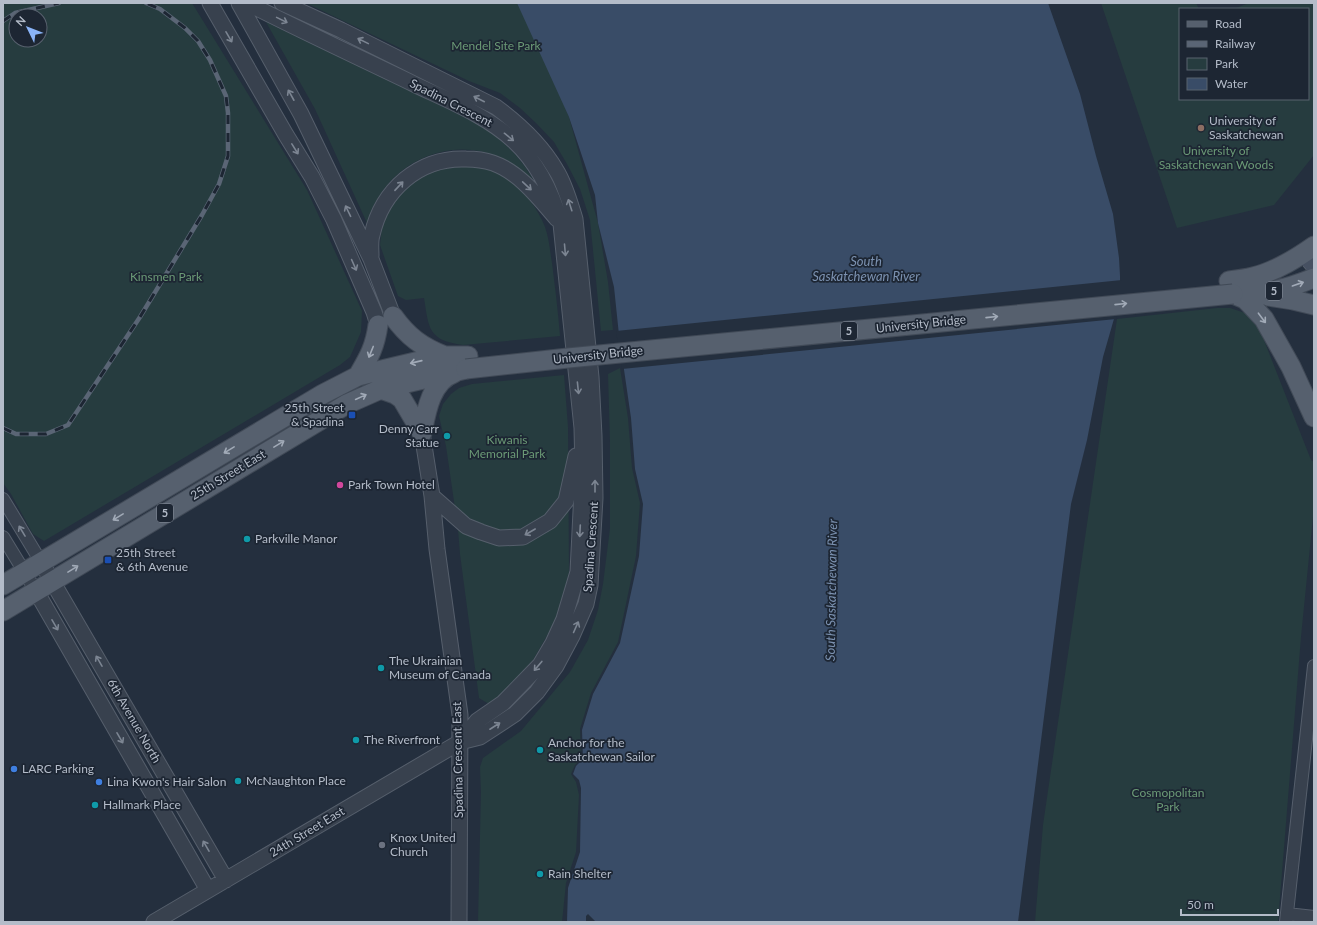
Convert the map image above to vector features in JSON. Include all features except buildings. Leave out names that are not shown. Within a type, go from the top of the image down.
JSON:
[{"type":"main road","name":"5","points":[[1231,287],[1311,255]]},
{"type":"main road","name":"5","points":[[1231,287],[1253,294],[1284,289],[1314,278]]},
{"type":"main road","points":[[1231,287],[1264,319],[1291,367],[1314,416]]},
{"type":"main road","name":"University Bridge","points":[[467,362],[1231,287]]},
{"type":"main road","points":[[1253,294],[1286,298],[1314,305]]},
{"type":"main road","points":[[358,376],[370,356],[386,320],[400,326],[412,338],[430,350],[445,356]]},
{"type":"main road","name":"25th Street East","points":[[3,585],[323,394],[358,376],[445,356],[467,362]]},
{"type":"main road","points":[[422,433],[427,409],[441,382],[467,362]]},
{"type":"main road","name":"25th Street East","points":[[3,611],[327,415],[381,389],[467,362]]},
{"type":"main road","points":[[381,389],[395,394],[402,399],[422,433]]},
{"type":"street","points":[[210,3],[312,177],[334,220],[374,312],[386,320]]},
{"type":"street","points":[[239,3],[301,114],[371,259],[386,320]]},
{"type":"street","name":"Spadina Crescent","points":[[247,3],[436,94],[478,116],[497,128],[514,141],[531,159],[555,203],[561,224],[582,428],[583,470],[578,572],[564,619],[553,644],[540,665],[503,703],[477,721],[460,742]]},
{"type":"street","name":"Spadina Crescent","points":[[282,3],[435,76],[496,107],[512,119],[544,152],[556,170],[567,195],[575,219],[591,377],[594,436],[595,498],[590,585],[586,604],[572,636],[556,666],[537,692],[515,714],[480,737],[460,742]]},
{"type":"street","points":[[371,259],[371,236],[383,205],[397,186],[410,174],[426,166],[456,158],[473,159],[493,163],[511,172],[527,186],[561,224]]},
{"type":"street","points":[[432,496],[466,526],[499,538],[523,536],[550,521],[566,501],[582,428]]},
{"type":"street","name":"Spadina Crescent East","points":[[422,433],[432,496],[437,549],[459,710],[459,922]]},
{"type":"street","points":[[3,499],[41,562]]},
{"type":"street","name":"6th Avenue North","points":[[3,537],[25,572],[208,890]]},
{"type":"street","name":"6th Avenue North","points":[[41,562],[226,880]]},
{"type":"street","points":[[1314,666],[1286,918],[1314,917]]},
{"type":"street","name":"24th Street East","points":[[154,922],[460,742]]},
{"type":"green space","name":"Kinsmen Park","points":[[3,3],[192,3],[307,190],[362,311],[361,332],[350,357],[340,365],[44,541],[33,534],[11,494],[3,483]]},
{"type":"green space","name":"Mendel Site Park","points":[[306,3],[525,3],[569,117],[598,223],[608,282],[613,330],[601,331],[590,220],[580,189],[554,142],[520,108],[500,93],[469,81]]},
{"type":"green space","name":"University of Saskatchewan Woods","points":[[1101,3],[1196,3],[1198,8],[1179,8],[1179,100],[1309,100],[1309,8],[1236,8],[1249,3],[1314,3],[1314,155],[1274,205],[1177,228]]},
{"type":"green space","points":[[266,22],[477,123],[503,142],[518,157],[536,185],[509,162],[499,157],[483,152],[450,150],[419,160],[405,168],[393,179],[377,199],[367,223],[315,109]]},
{"type":"green space","points":[[453,165],[479,166],[496,171],[514,183],[536,208],[545,227],[548,240],[560,336],[463,345],[451,343],[443,340],[432,331],[427,318],[424,298],[406,300],[398,296],[380,245],[382,226],[388,209],[399,193],[426,172]]},
{"type":"green space","name":"Cosmopolitan Park","points":[[1217,308],[1230,308],[1251,315],[1262,331],[1262,335],[1311,460],[1314,462],[1314,507],[1301,637],[1278,922],[1035,922],[1043,825],[1117,319]]},
{"type":"green space","points":[[620,368],[628,418],[632,468],[640,503],[636,556],[618,642],[591,693],[580,729],[581,759],[575,765],[571,774],[576,782],[579,795],[576,852],[566,883],[562,922],[478,922],[481,792],[480,767],[483,758],[521,731],[570,672],[588,640],[598,610],[610,528],[608,374]]},
{"type":"green space","name":"Kiwanis Memorial Park","points":[[564,375],[568,427],[569,573],[556,620],[533,660],[502,696],[489,704],[479,698],[458,529],[446,446],[439,416],[443,404],[451,394],[459,388],[472,384]]},
{"type":"water","name":"South Saskatchewan River","points":[[517,3],[1048,3],[1080,94],[1113,214],[1119,258],[1120,298],[1103,357],[1087,440],[1071,504],[1018,922],[596,922],[588,914],[586,916],[586,922],[567,922],[568,888],[580,852],[581,788],[579,780],[573,774],[576,766],[583,759],[582,730],[593,694],[620,643],[639,556],[643,504],[635,469],[631,418],[619,335],[614,287],[598,223],[595,195],[569,117]]},
{"type":"pier","points":[[1122,280],[1122,298],[1116,319],[622,369],[616,331]]},
{"type":"railway","points":[[3,21],[15,13],[59,3]]},
{"type":"railway","points":[[3,428],[16,434],[46,434],[68,425],[140,317],[202,215],[219,184],[228,156],[228,113],[226,96],[210,60],[198,41],[185,28],[160,9],[146,3]]},
{"type":"place","name":"University of Saskatchewan","points":[[1201,128]]},
{"type":"place","name":"25th Street & Spadina","points":[[352,415]]},
{"type":"place","name":"Denny Carr Statue","points":[[447,436]]},
{"type":"place","name":"Park Town Hotel","points":[[340,485]]},
{"type":"place","name":"Parkville Manor","points":[[247,539]]},
{"type":"place","name":"25th Street & 6th Avenue","points":[[108,560]]},
{"type":"place","name":"The Ukrainian Museum of Canada","points":[[381,668]]},
{"type":"place","name":"The Riverfront","points":[[356,740]]},
{"type":"place","name":"Anchor for the Saskatchewan Sailor","points":[[540,750]]},
{"type":"place","name":"LARC Parking","points":[[14,769]]},
{"type":"place","name":"McNaughton Place","points":[[238,781]]},
{"type":"place","name":"Lina Kwon's Hair Salon","points":[[99,782]]},
{"type":"place","name":"Hallmark Place","points":[[95,805]]},
{"type":"place","name":"Knox United Church","points":[[382,845]]},
{"type":"place","name":"Rain Shelter","points":[[540,874]]}]
